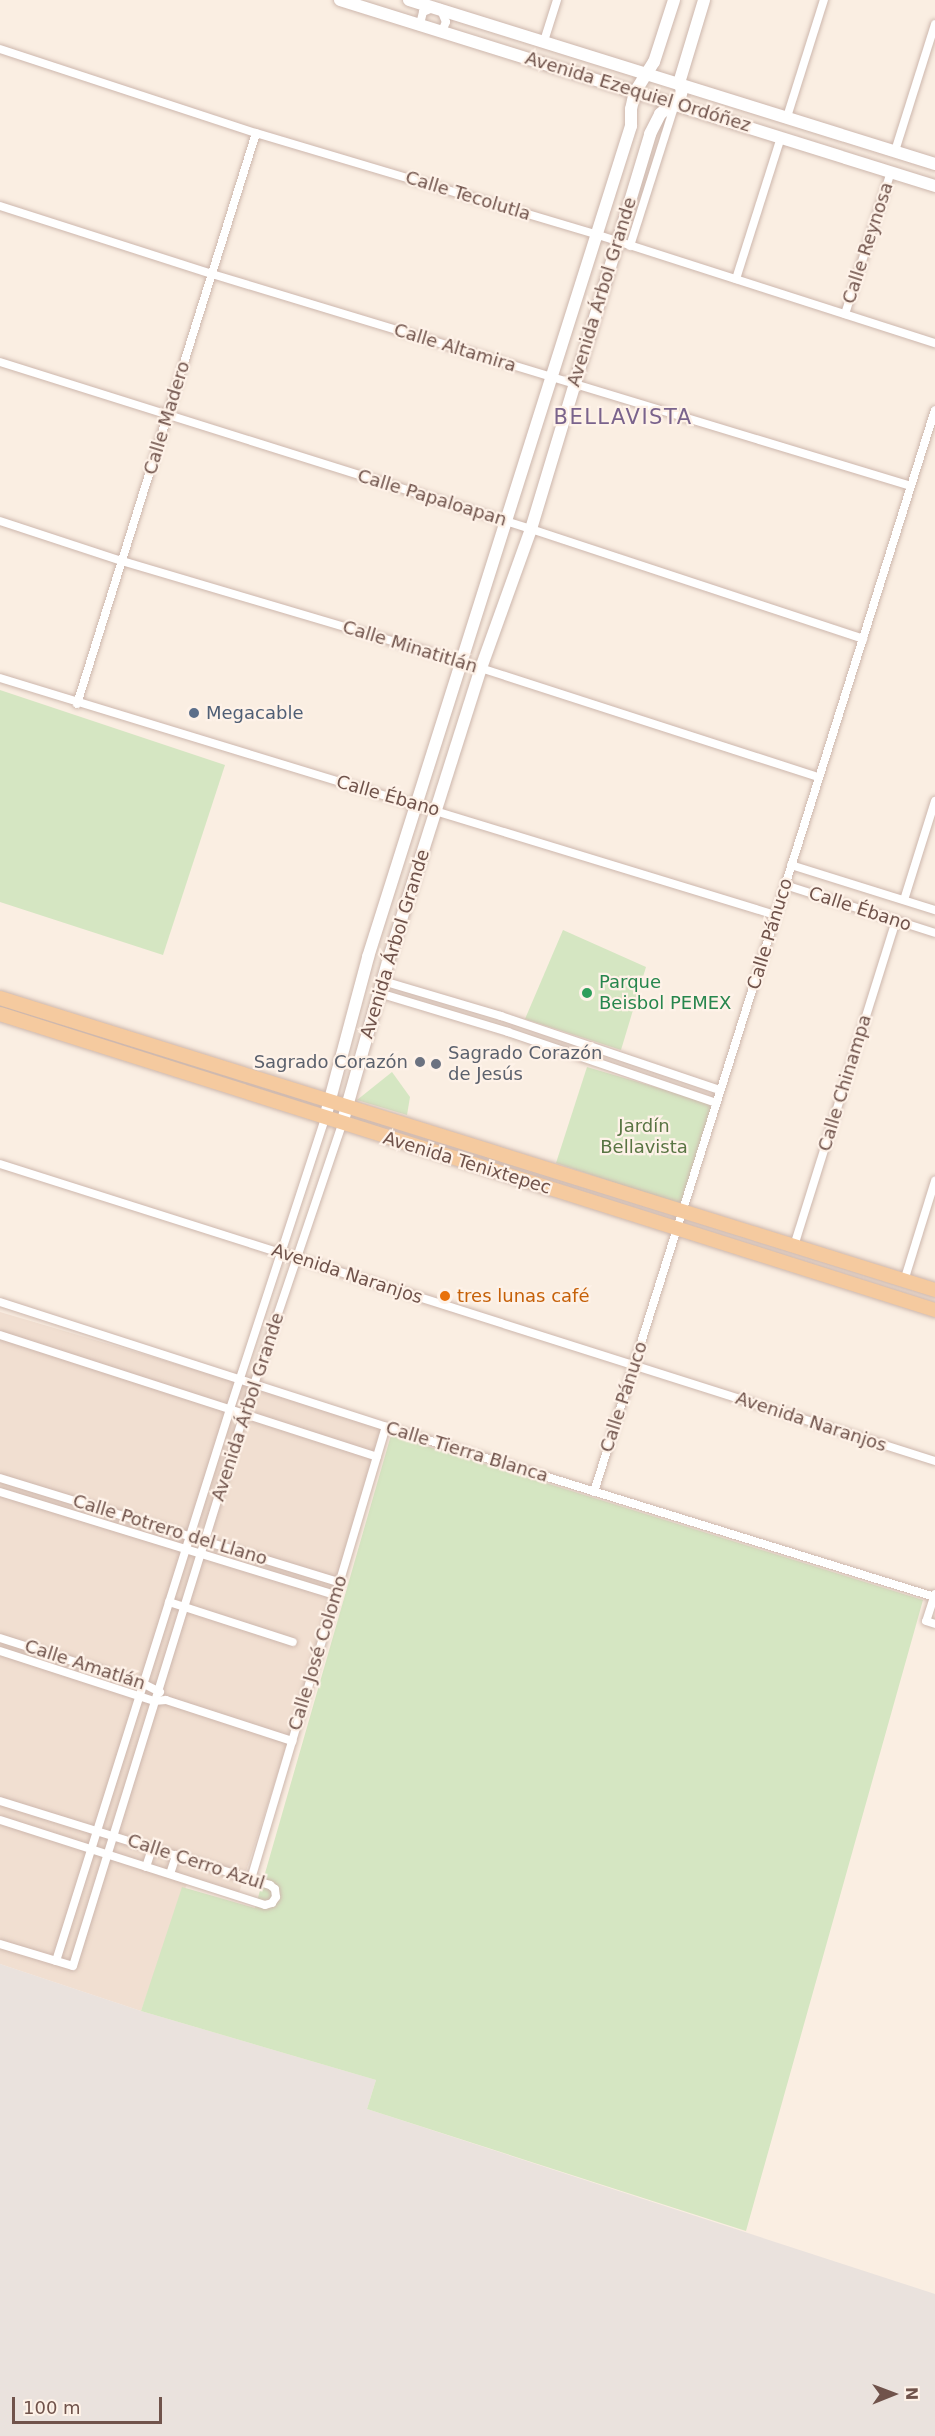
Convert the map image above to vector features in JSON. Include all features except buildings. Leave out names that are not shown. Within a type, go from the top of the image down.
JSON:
[{"type":"main road","name":"Avenida Tenixtepec","points":[[0,998],[330,1099],[935,1290]]},
{"type":"main road","name":"Avenida Tenixtepec","points":[[0,1014],[935,1310]]},
{"type":"main road","points":[[158,1065],[163,1048]]},
{"type":"street","name":"Avenida Ezequiel Ordóñez","points":[[340,0],[935,186]]},
{"type":"street","name":"Avenida Ezequiel Ordóñez","points":[[409,0],[441,4],[544,41],[935,164]]},
{"type":"street","points":[[544,41],[557,0]]},
{"type":"street","name":"Avenida Árbol Grande","points":[[674,0],[654,62],[635,92],[631,109],[631,126],[368,957],[325,1118],[230,1409],[56,1961],[73,1966],[244,1414],[349,1105],[381,987],[481,668],[531,529],[654,123],[668,106],[675,104]]},
{"type":"street","points":[[630,246],[675,104],[680,98],[682,90],[679,83],[704,0]]},
{"type":"street","points":[[787,117],[824,0]]},
{"type":"street","points":[[420,24],[423,12],[441,4],[446,22],[442,31]]},
{"type":"street","points":[[895,152],[935,24]]},
{"type":"street","name":"Calle Tecolutla","points":[[0,49],[256,133],[618,241],[935,343]]},
{"type":"street","name":"Calle Madero","points":[[77,704],[256,133]]},
{"type":"street","points":[[736,279],[781,137]]},
{"type":"street","name":"Calle Reynosa","points":[[845,314],[891,172]]},
{"type":"street","name":"Calle Altamira","points":[[0,206],[212,274],[911,486]]},
{"type":"street","name":"Calle Papaloapan","points":[[0,362],[507,521],[863,639]]},
{"type":"street","name":"Calle Pánuco","points":[[594,1492],[935,410]]},
{"type":"street","name":"Calle Minatitlán","points":[[0,521],[122,561],[462,662],[819,777]]},
{"type":"street","name":"Calle Ébano","points":[[0,678],[77,704],[417,804],[776,915]]},
{"type":"street","points":[[904,900],[935,801]]},
{"type":"street","name":"Calle Ébano","points":[[791,865],[935,910]]},
{"type":"street","name":"Calle Ébano","points":[[785,885],[935,933]]},
{"type":"street","name":"Calle Chinampa","points":[[794,1246],[896,921]]},
{"type":"street","points":[[381,987],[501,1016],[720,1090]]},
{"type":"street","points":[[381,987],[716,1103]]},
{"type":"street","name":"Avenida Naranjos","points":[[0,1164],[935,1461]]},
{"type":"street","points":[[904,1281],[935,1181]]},
{"type":"street","name":"Calle Tierra Blanca","points":[[0,1302],[386,1427],[934,1596]]},
{"type":"street","points":[[0,1335],[377,1457]]},
{"type":"street","name":"Calle José Colomo","points":[[251,1879],[386,1427]]},
{"type":"street","name":"Calle Potrero del Llano","points":[[0,1478],[339,1582]]},
{"type":"street","name":"Calle Potrero del Llano","points":[[0,1492],[335,1596]]},
{"type":"street","points":[[266,1574],[270,1561]]},
{"type":"street","points":[[934,1596],[926,1621],[935,1624]]},
{"type":"street","points":[[169,1602],[293,1642]]},
{"type":"street","name":"Calle Amatlán","points":[[0,1638],[144,1684],[158,1690],[166,1700]]},
{"type":"street","name":"Calle Amatlán","points":[[0,1651],[154,1701],[166,1700],[292,1741]]},
{"type":"street","name":"Calle Cerro Azul","points":[[0,1801],[270,1884],[275,1889],[276,1897],[272,1903],[265,1905],[0,1820]]},
{"type":"street","points":[[146,1867],[152,1848]]},
{"type":"street","points":[[170,1874],[176,1856]]},
{"type":"street","points":[[0,1944],[56,1961]]},
{"type":"shaded area","points":[[0,1312],[390,1427],[238,1896],[188,1881],[141,2011],[0,1964]]},
{"type":"shaded area","points":[[0,1964],[141,2011],[376,2080],[367,2109],[935,2294],[935,2436],[0,2436]]},
{"type":"green space","points":[[0,690],[225,765],[163,955],[0,902]]},
{"type":"green space","name":"Parque Beisbol PEMEX","points":[[563,930],[646,967],[621,1050],[525,1019]]},
{"type":"green space","name":"Jardín Bellavista","points":[[587,1067],[713,1104],[681,1205],[556,1163]]},
{"type":"green space","points":[[392,1072],[410,1097],[407,1115],[357,1100]]},
{"type":"green space","points":[[391,1435],[923,1600],[746,2231],[367,2109],[376,2080],[141,2011],[182,1887],[255,1908]]},
{"type":"place","name":"Megacable","points":[[194,713]]},
{"type":"place","name":"Parque Beisbol PEMEX","points":[[587,993]]},
{"type":"place","name":"Sagrado Corazón","points":[[420,1062]]},
{"type":"place","name":"Sagrado Corazón de Jesús","points":[[436,1064]]},
{"type":"place","name":"tres lunas café","points":[[445,1296]]},
{"type":"district","name":"BELLAVISTA","points":[[623,417]]}]
